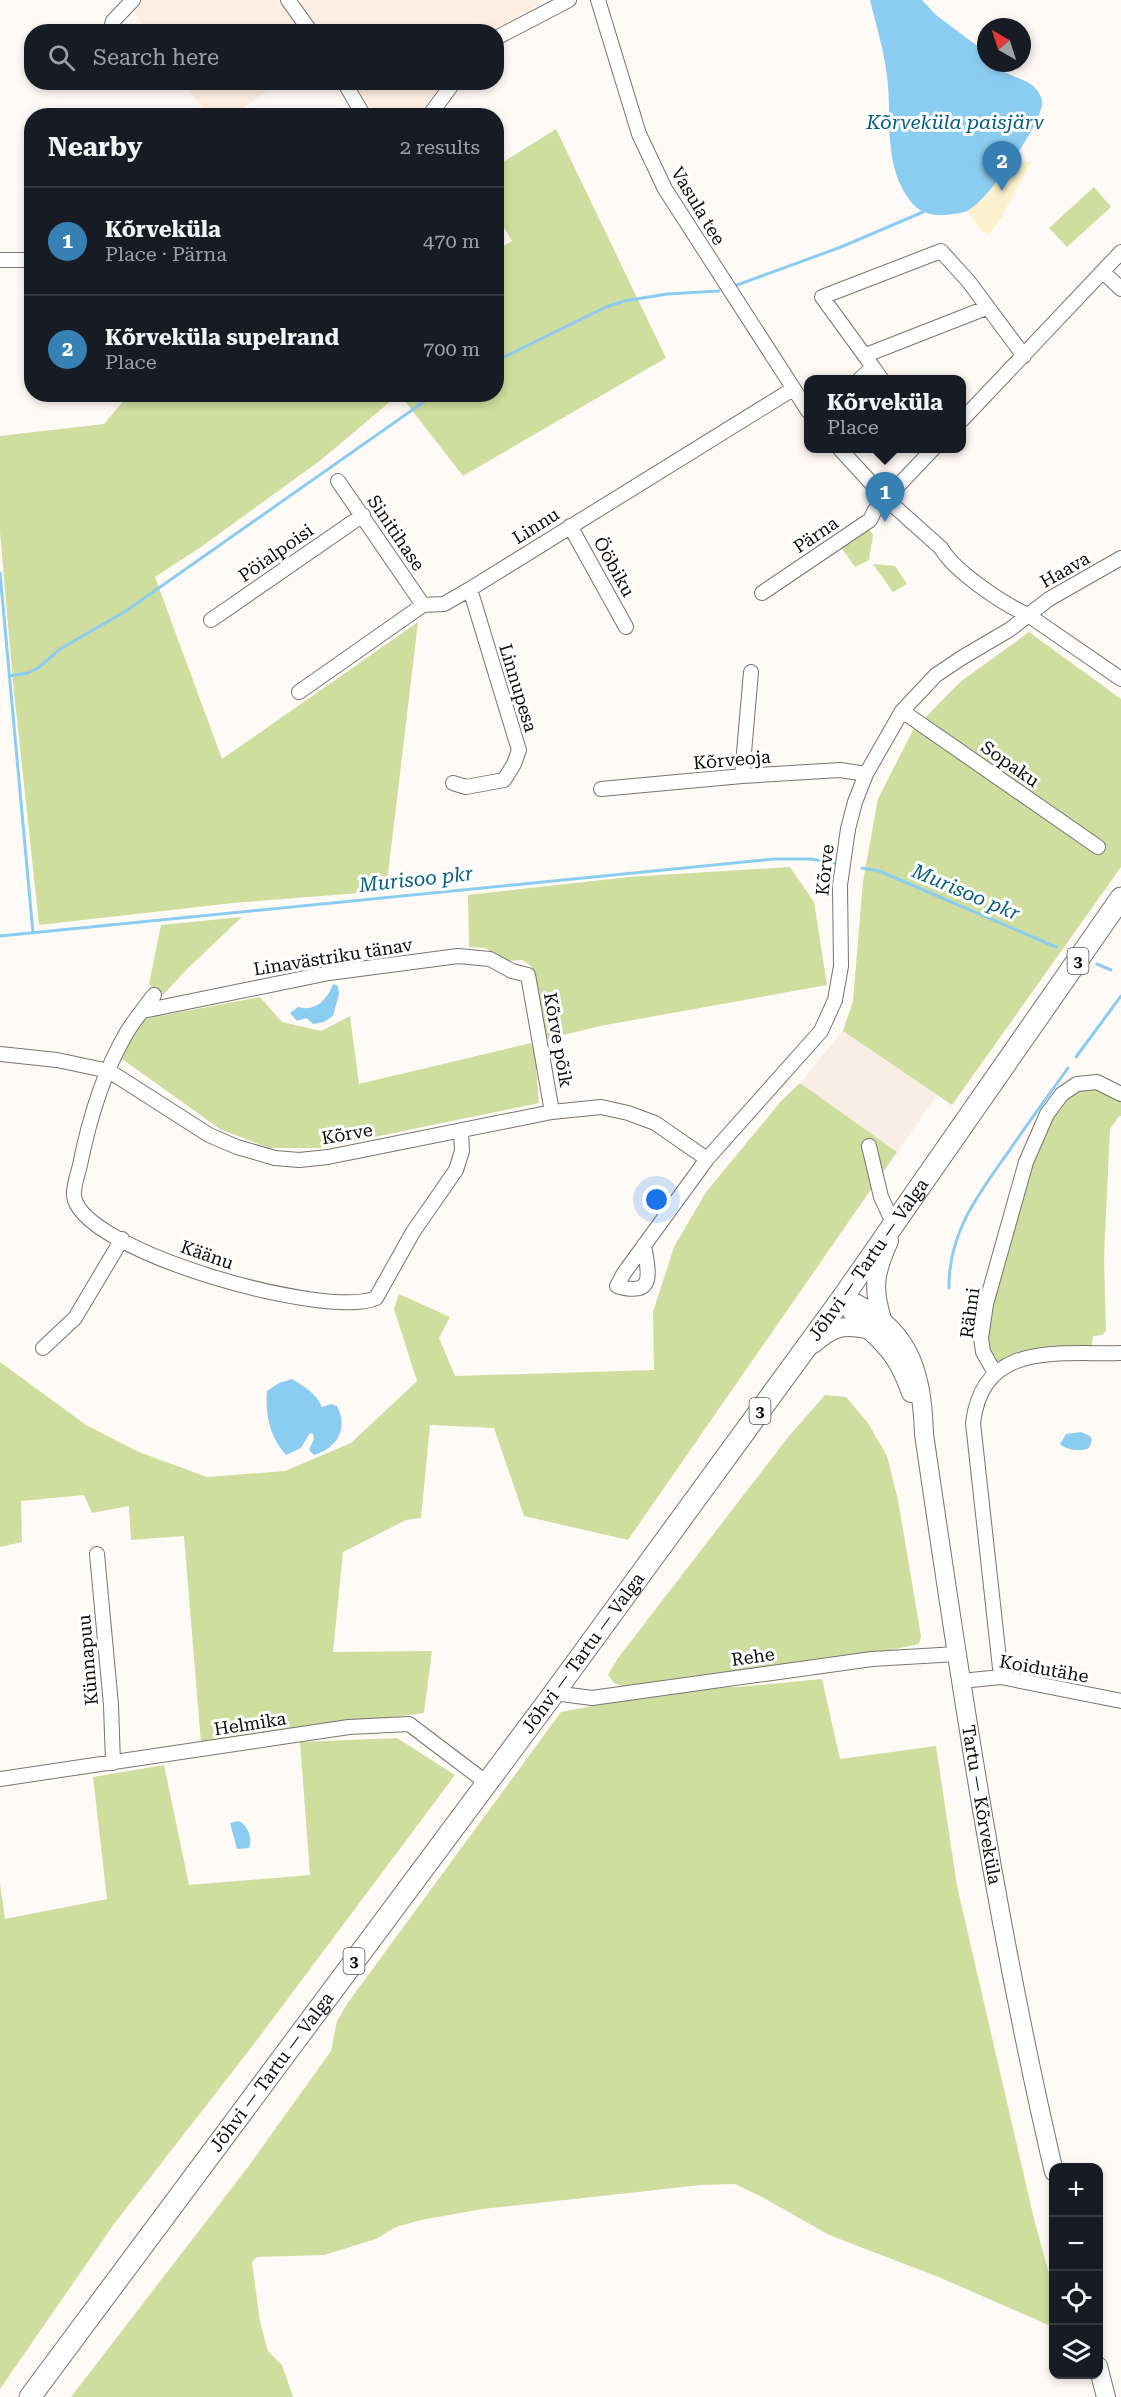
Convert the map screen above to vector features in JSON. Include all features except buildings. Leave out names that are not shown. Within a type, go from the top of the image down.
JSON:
[{"type":"highway","name":"Jõhvi — Tartu — Valga","points":[[30,2397],[554,1693],[843,1297],[1121,898]]},
{"type":"main road","points":[[882,1319],[874,1285],[880,1261],[898,1220]]},
{"type":"main road","name":"Tartu — Kõrveküla","points":[[843,1297],[882,1319],[900,1338],[913,1362],[923,1404],[924,1434],[980,1798],[1037,2103],[1051,2163]]},
{"type":"main road","name":"Tartu — Kõrveküla","points":[[843,1297],[851,1314],[886,1347],[905,1374],[924,1434]]},
{"type":"main road","points":[[804,1350],[828,1332],[842,1326],[866,1329]]},
{"type":"main road","points":[[1101,2379],[1106,2397]]},
{"type":"street","points":[[112,24],[133,0]]},
{"type":"street","points":[[288,0],[304,24]]},
{"type":"street","points":[[504,34],[569,0]]},
{"type":"street","name":"Vasula tee","points":[[598,0],[639,134],[665,189],[804,405]]},
{"type":"street","points":[[349,90],[359,108]]},
{"type":"street","points":[[435,108],[448,90]]},
{"type":"street","points":[[879,375],[822,297],[940,251],[969,282],[986,308],[1024,356]]},
{"type":"street","points":[[966,416],[1121,252]]},
{"type":"street","points":[[0,260],[24,260]]},
{"type":"street","points":[[1103,272],[1121,289]]},
{"type":"street","points":[[862,375],[869,361],[986,308]]},
{"type":"street","name":"Linnu","points":[[299,692],[423,605],[444,604],[470,589],[793,389]]},
{"type":"street","points":[[844,453],[885,498],[981,586],[1013,608],[1028,615],[1121,679]]},
{"type":"street","name":"Pärna","points":[[762,593],[870,520],[885,498],[928,453]]},
{"type":"street","name":"Sinitihase","points":[[338,481],[423,605]]},
{"type":"street","name":"Pöialpoisi","points":[[211,620],[363,515]]},
{"type":"street","name":"Ööbiku","points":[[570,526],[626,627]]},
{"type":"street","name":"Haava","points":[[1028,615],[1049,598],[1121,558]]},
{"type":"street","name":"Linnupesa","points":[[453,783],[466,787],[504,780],[519,750],[470,589]]},
{"type":"street","name":"Kõrve","points":[[644,1245],[647,1281],[643,1287],[632,1290],[617,1286],[644,1245],[707,1159],[821,1031],[835,1000],[841,966],[840,885],[848,829],[866,774],[902,711],[936,675],[1003,634],[1028,615]]},
{"type":"street","points":[[742,776],[751,672]]},
{"type":"street","name":"Sopaku","points":[[902,711],[1098,847]]},
{"type":"street","name":"Kõrveoja","points":[[600,789],[840,770],[866,774]]},
{"type":"street","name":"Linavästriku tänav","points":[[143,1011],[329,974],[458,956],[490,959],[512,971],[528,975]]},
{"type":"street","name":"Kõrve põik","points":[[528,975],[552,1112]]},
{"type":"street","name":"Käänu","points":[[154,995],[127,1032],[110,1071],[85,1142],[74,1195],[78,1209],[90,1220],[155,1256],[214,1279],[279,1296],[335,1303],[366,1302],[376,1298],[413,1232],[456,1170],[462,1151],[461,1131]]},
{"type":"street","name":"Kõrve","points":[[0,1054],[57,1060],[110,1071],[209,1135],[237,1147],[275,1158],[299,1160],[328,1157],[552,1112],[601,1107],[628,1113],[655,1123],[707,1159]]},
{"type":"street","name":"Rähni","points":[[995,1373],[983,1352],[981,1338],[986,1304],[1022,1173],[1043,1124],[1062,1094],[1077,1084],[1097,1082],[1121,1094]]},
{"type":"street","points":[[869,1146],[881,1197],[898,1220]]},
{"type":"street","points":[[43,1348],[75,1318],[122,1239]]},
{"type":"street","points":[[1001,1677],[973,1423],[975,1407],[981,1392],[995,1373],[1012,1361],[1027,1356],[1121,1353]]},
{"type":"street","name":"Künnapuu","points":[[97,1554],[111,1705],[113,1763]]},
{"type":"street","name":"Rehe","points":[[554,1693],[592,1698],[872,1659],[957,1654]]},
{"type":"street","name":"Koidutähe","points":[[961,1681],[1001,1677],[1121,1701]]},
{"type":"street","name":"Helmika","points":[[0,1779],[349,1726],[409,1724],[487,1783]]},
{"type":"shaded area","points":[[143,0],[278,0],[295,24],[143,24],[131,9]]},
{"type":"shaded area","points":[[302,0],[545,0],[504,25],[312,24],[299,6]]},
{"type":"shaded area","points":[[189,90],[268,90],[244,108],[203,108]]},
{"type":"shaded area","points":[[358,90],[437,90],[423,108],[372,108]]},
{"type":"shaded area","points":[[843,1031],[937,1095],[897,1152],[800,1083]]},
{"type":"green space","points":[[556,129],[666,358],[463,476],[405,402],[504,402],[504,246],[512,241],[504,227],[504,162]]},
{"type":"green space","points":[[1094,187],[1111,207],[1067,247],[1049,228]]},
{"type":"green space","points":[[122,402],[390,402],[321,460],[201,547],[155,577],[222,759],[418,622],[386,891],[233,903],[39,925],[13,682],[0,532],[0,436],[104,424]]},
{"type":"green space","points":[[868,528],[873,535],[869,560],[855,567],[840,546]]},
{"type":"green space","points":[[873,564],[895,566],[907,584],[893,592]]},
{"type":"green space","points":[[1029,632],[1121,699],[1121,867],[952,1105],[843,1031],[853,1001],[863,881],[878,799],[913,730],[960,682]]},
{"type":"green space","points":[[790,867],[814,902],[827,985],[600,1026],[543,1040],[532,967],[523,960],[509,961],[485,948],[469,947],[468,895],[629,877]]},
{"type":"green space","points":[[242,917],[162,996],[149,984],[161,925]]},
{"type":"green space","points":[[260,997],[282,1022],[321,1031],[350,1016],[359,1084],[531,1043],[535,1054],[539,1103],[321,1148],[269,1148],[220,1129],[122,1059],[131,1038],[144,1019]]},
{"type":"green space","points":[[800,1083],[897,1152],[628,1540],[524,1516],[494,1428],[430,1425],[421,1518],[406,1520],[343,1552],[333,1652],[432,1651],[424,1713],[201,1743],[184,1536],[131,1540],[129,1506],[92,1513],[84,1495],[21,1501],[22,1542],[0,1547],[0,1362],[86,1425],[139,1452],[207,1477],[285,1471],[351,1443],[417,1381],[394,1309],[399,1294],[450,1317],[439,1338],[455,1376],[654,1370],[653,1312],[674,1247],[706,1192],[782,1100]]},
{"type":"green space","points":[[1087,1086],[1121,1100],[1121,1116],[1110,1129],[1104,1257],[1106,1331],[1102,1335],[1093,1336],[1091,1354],[1027,1356],[995,1373],[983,1352],[1010,1213],[1062,1094]]},
{"type":"green space","points":[[825,1395],[846,1397],[868,1423],[887,1456],[898,1500],[921,1636],[919,1644],[891,1650],[623,1686],[614,1683],[608,1675],[618,1658],[789,1436]]},
{"type":"green space","points":[[822,1679],[840,1759],[936,1746],[957,1886],[1034,2219],[1049,2273],[1049,2325],[941,2278],[829,2235],[735,2184],[701,2185],[482,2209],[396,2227],[376,2239],[324,2255],[257,2257],[252,2262],[260,2322],[268,2351],[282,2365],[293,2397],[71,2397],[248,2167],[331,2051],[337,2021],[347,2004],[561,1712],[683,1689],[737,1687]]},
{"type":"green space","points":[[397,1738],[455,1775],[254,2044],[114,2224],[0,2389],[0,1884],[5,1919],[107,1899],[93,1777],[164,1765],[189,1885],[310,1875],[300,1742]]},
{"type":"sand","points":[[1012,160],[1031,162],[1001,218],[989,234],[982,232],[967,211],[983,199]]},
{"type":"water","name":"Kõrveküla paisjärv","points":[[870,0],[922,0],[936,15],[977,46],[977,72],[1005,72],[1027,82],[1038,92],[1042,100],[1041,110],[1025,142],[1000,178],[976,205],[967,211],[944,215],[929,214],[911,202],[902,188],[896,174],[891,147],[886,66]]},
{"type":"water","points":[[333,984],[338,986],[339,994],[333,1016],[324,1022],[313,1024],[306,1018],[297,1021],[290,1013],[298,1007],[310,1008],[320,1003]]},
{"type":"water","points":[[292,1379],[313,1394],[322,1407],[331,1404],[337,1406],[340,1414],[342,1422],[339,1436],[329,1447],[314,1455],[309,1450],[314,1439],[313,1434],[310,1433],[301,1448],[286,1455],[272,1433],[267,1408],[267,1391],[279,1383]]},
{"type":"water","points":[[1081,1432],[1090,1436],[1092,1440],[1089,1448],[1074,1450],[1060,1444],[1066,1434]]},
{"type":"water","points":[[239,1821],[249,1833],[249,1848],[237,1849],[230,1823]]},
{"type":"waterway","points":[[737,285],[841,247],[923,212]]},
{"type":"waterway","points":[[504,357],[606,307],[624,301],[667,294],[719,291]]},
{"type":"waterway","points":[[9,676],[28,673],[38,668],[60,649],[126,611],[424,402]]},
{"type":"waterway","points":[[0,573],[33,933]]},
{"type":"waterway","name":"Murisoo pkr","points":[[0,936],[774,859],[810,859],[835,863]]},
{"type":"waterway","name":"Murisoo pkr","points":[[862,868],[879,871],[1056,947]]},
{"type":"waterway","name":"Murisoo pkr","points":[[1097,964],[1111,970]]},
{"type":"waterway","points":[[1076,1057],[1121,996]]},
{"type":"waterway","points":[[949,1288],[954,1250],[967,1215],[986,1183],[1068,1068]]},
{"type":"place","name":"Kõrveküla supelrand","points":[[1002,191]]},
{"type":"place","name":"Kõrveküla","points":[[885,522]]}]
